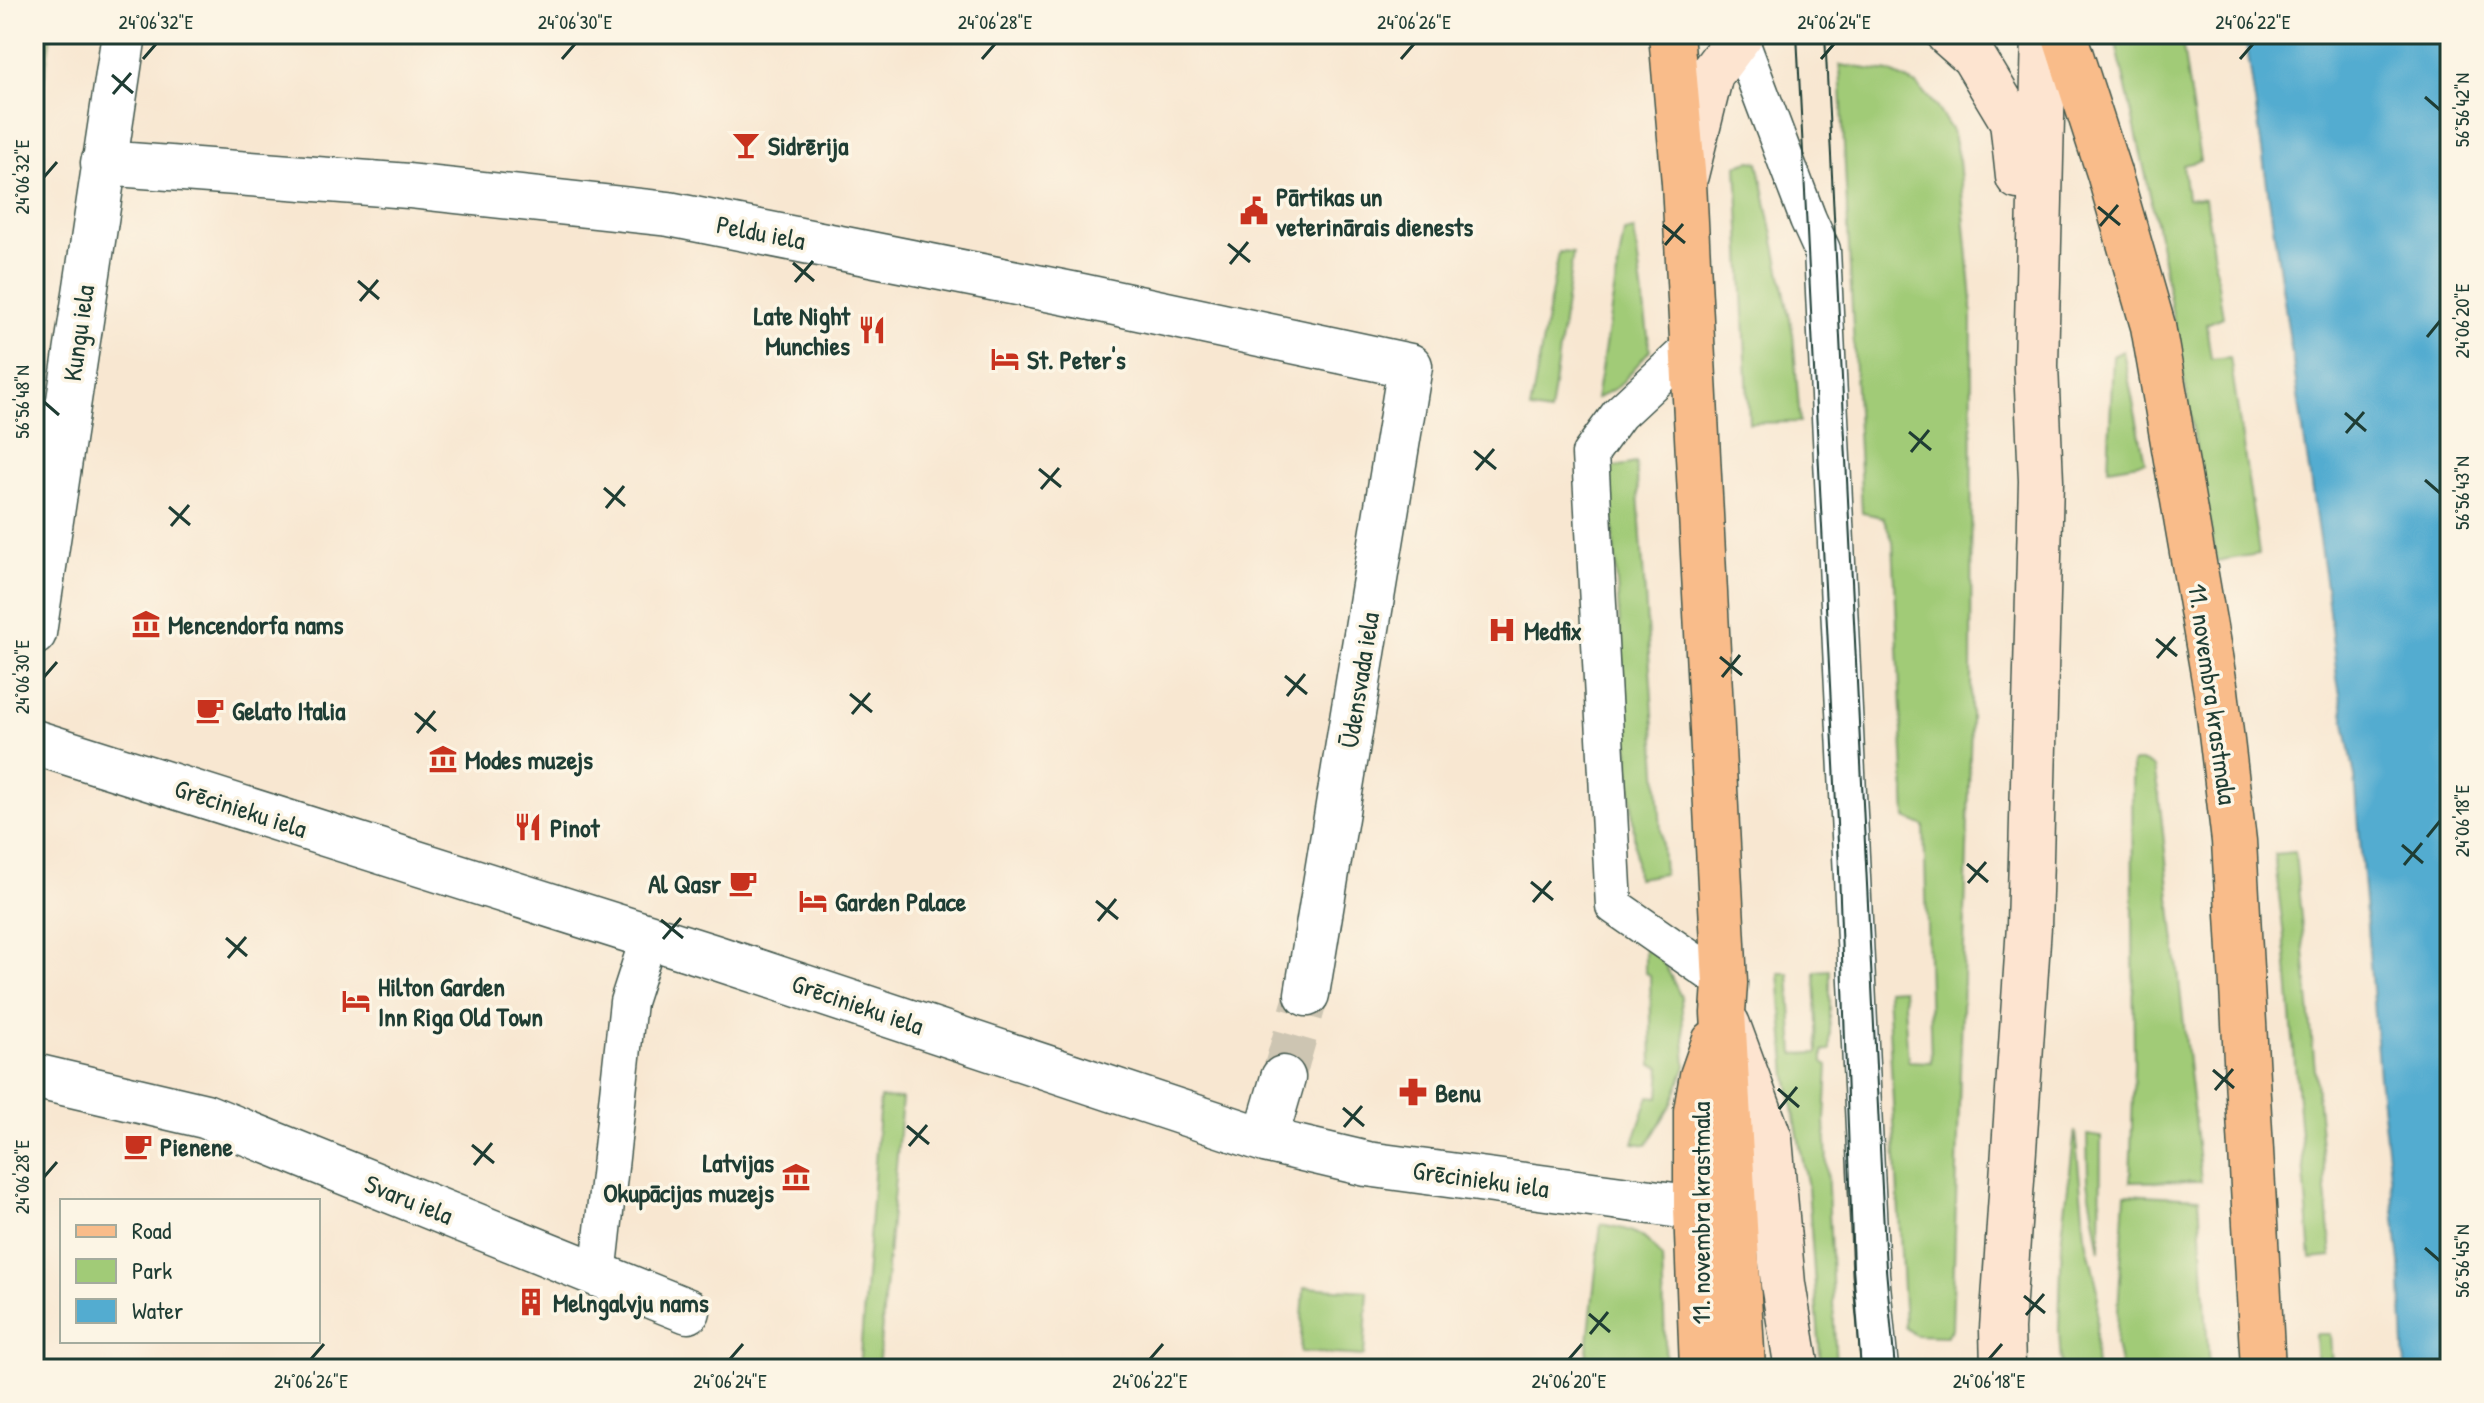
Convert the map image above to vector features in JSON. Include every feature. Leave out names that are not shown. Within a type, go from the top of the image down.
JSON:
[{"type":"main road","name":"11. novembra krastmala","points":[[1671,34],[1684,183],[1743,1369]]},
{"type":"main road","points":[[1684,183],[1711,74],[1739,34]]},
{"type":"main road","points":[[1948,34],[1973,56],[2012,121],[2036,366],[2041,481],[2031,872],[2002,1329],[2003,1369]]},
{"type":"main road","points":[[2036,366],[2044,34]]},
{"type":"main road","name":"11. novembra krastmala","points":[[2064,34],[2109,173],[2153,326],[2216,691],[2234,841],[2263,1369]]},
{"type":"main road","name":"11. novembra krastmala","points":[[1702,1369],[1696,1111],[1702,1076],[1724,998]]},
{"type":"main road","name":"11. novembra krastmala","points":[[1724,998],[1770,1139],[1783,1284],[1797,1369]]},
{"type":"street","name":"Kungu iela","points":[[34,633],[124,34]]},
{"type":"street","name":"Peldu iela","points":[[103,163],[409,186],[669,214],[1067,293],[1410,366]]},
{"type":"street","name":"Ūdensvada iela","points":[[1307,994],[1410,366]]},
{"type":"street","name":"Grēcinieku iela","points":[[34,742],[765,973],[1265,1140],[1367,1164],[1696,1208]]},
{"type":"street","name":"Svaru iela","points":[[34,1076],[205,1116],[688,1311]]},
{"type":"street","points":[[1265,1140],[1283,1078]]},
{"type":"lane","points":[[1739,34],[1822,250],[1871,1274],[1880,1369]]},
{"type":"lane","points":[[1692,346],[1619,414],[1590,454],[1591,485],[1614,906],[1724,998]]},
{"type":"lane","points":[[598,1276],[628,1002],[649,937]]},
{"type":"green space","points":[[34,34],[51,34],[34,141]]},
{"type":"green space","points":[[2114,34],[2181,34],[2200,161],[2183,165],[2187,198],[2205,199],[2223,317],[2206,324],[2211,359],[2230,357],[2259,554],[2216,561],[2157,226]]},
{"type":"green space","points":[[1840,65],[1889,72],[1917,85],[1952,131],[1959,161],[1972,300],[1971,723],[1952,1329],[1946,1336],[1915,1335],[1905,1327],[1887,990],[1903,989],[1908,1061],[1931,1062],[1924,826],[1906,818],[1893,541],[1883,517],[1862,513]]},
{"type":"green space","points":[[1758,162],[1793,334],[1800,422],[1749,423],[1737,165]]},
{"type":"green space","points":[[1634,230],[1650,350],[1619,386],[1596,399],[1624,232]]},
{"type":"green space","points":[[1559,252],[1573,253],[1550,413],[1530,410]]},
{"type":"green space","points":[[2123,351],[2145,462],[2108,468],[2113,356]]},
{"type":"green space","points":[[1636,463],[1664,874],[1637,878],[1609,468]]},
{"type":"green space","points":[[2134,762],[2144,762],[2154,768],[2159,796],[2201,1181],[2130,1182],[2134,1065]]},
{"type":"green space","points":[[2295,852],[2332,1256],[2311,1258],[2286,954],[2274,854]]},
{"type":"green space","points":[[1645,947],[1663,961],[1681,997],[1686,1066],[1672,1103],[1647,1145],[1633,1143],[1649,1096],[1659,1097],[1661,1067],[1652,1065],[1650,975],[1645,973]]},
{"type":"green space","points":[[1830,970],[1830,1050],[1823,1051],[1823,1063],[1828,1066],[1825,1120],[1836,1369],[1821,1369],[1808,1188],[1787,1076],[1779,973],[1789,973],[1794,1054],[1818,1053],[1815,971]]},
{"type":"green space","points":[[880,1098],[902,1099],[878,1369],[859,1369]]},
{"type":"green space","points":[[2075,1130],[2085,1235],[2098,1290],[2096,1369],[2061,1367],[2062,1235]]},
{"type":"green space","points":[[2087,1135],[2101,1137],[2100,1251],[2088,1182]]},
{"type":"green space","points":[[2125,1194],[2199,1198],[2209,1369],[2121,1369],[2116,1345]]},
{"type":"green space","points":[[1601,1224],[1636,1234],[1650,1243],[1662,1258],[1666,1369],[1585,1369]]},
{"type":"green space","points":[[1304,1287],[1368,1291],[1364,1356],[1300,1352]]},
{"type":"green space","points":[[2315,1334],[2330,1334],[2332,1369],[2317,1369]]},
{"type":"water","points":[[2245,34],[2450,34],[2450,1369],[2405,1369],[2400,1263],[2379,1077],[2355,777],[2337,678]]},
{"type":"tunnel","points":[[1283,1078],[1307,994]]},
{"type":"tram line","points":[[1797,34],[1838,843],[1853,1268],[1861,1369]]},
{"type":"tram line","points":[[1825,34],[1886,1269],[1895,1369]]},
{"type":"place","name":"Sidrērija","points":[[746,145]]},
{"type":"place","name":"Pārtikas un veterinārais dienests","points":[[1254,211]]},
{"type":"place","name":"Late Night Munchies","points":[[872,330]]},
{"type":"place","name":"St. Peter's","points":[[1005,359]]},
{"type":"place","name":"Mencendorfa nams","points":[[146,624]]},
{"type":"place","name":"Medfix","points":[[1502,630]]},
{"type":"place","name":"Gelato Italia","points":[[210,710]]},
{"type":"place","name":"Modes muzejs","points":[[443,759]]},
{"type":"place","name":"Pinot","points":[[528,827]]},
{"type":"place","name":"Al Qasr","points":[[743,883]]},
{"type":"place","name":"Garden Palace","points":[[813,901]]},
{"type":"place","name":"Hilton Garden Inn Riga Old Town","points":[[356,1001]]},
{"type":"place","name":"Benu","points":[[1413,1092]]},
{"type":"place","name":"Pienene","points":[[138,1146]]},
{"type":"place","name":"Latvijas Okupācijas muzejs","points":[[796,1177]]},
{"type":"place","name":"Melngalvju nams","points":[[531,1302]]}]
